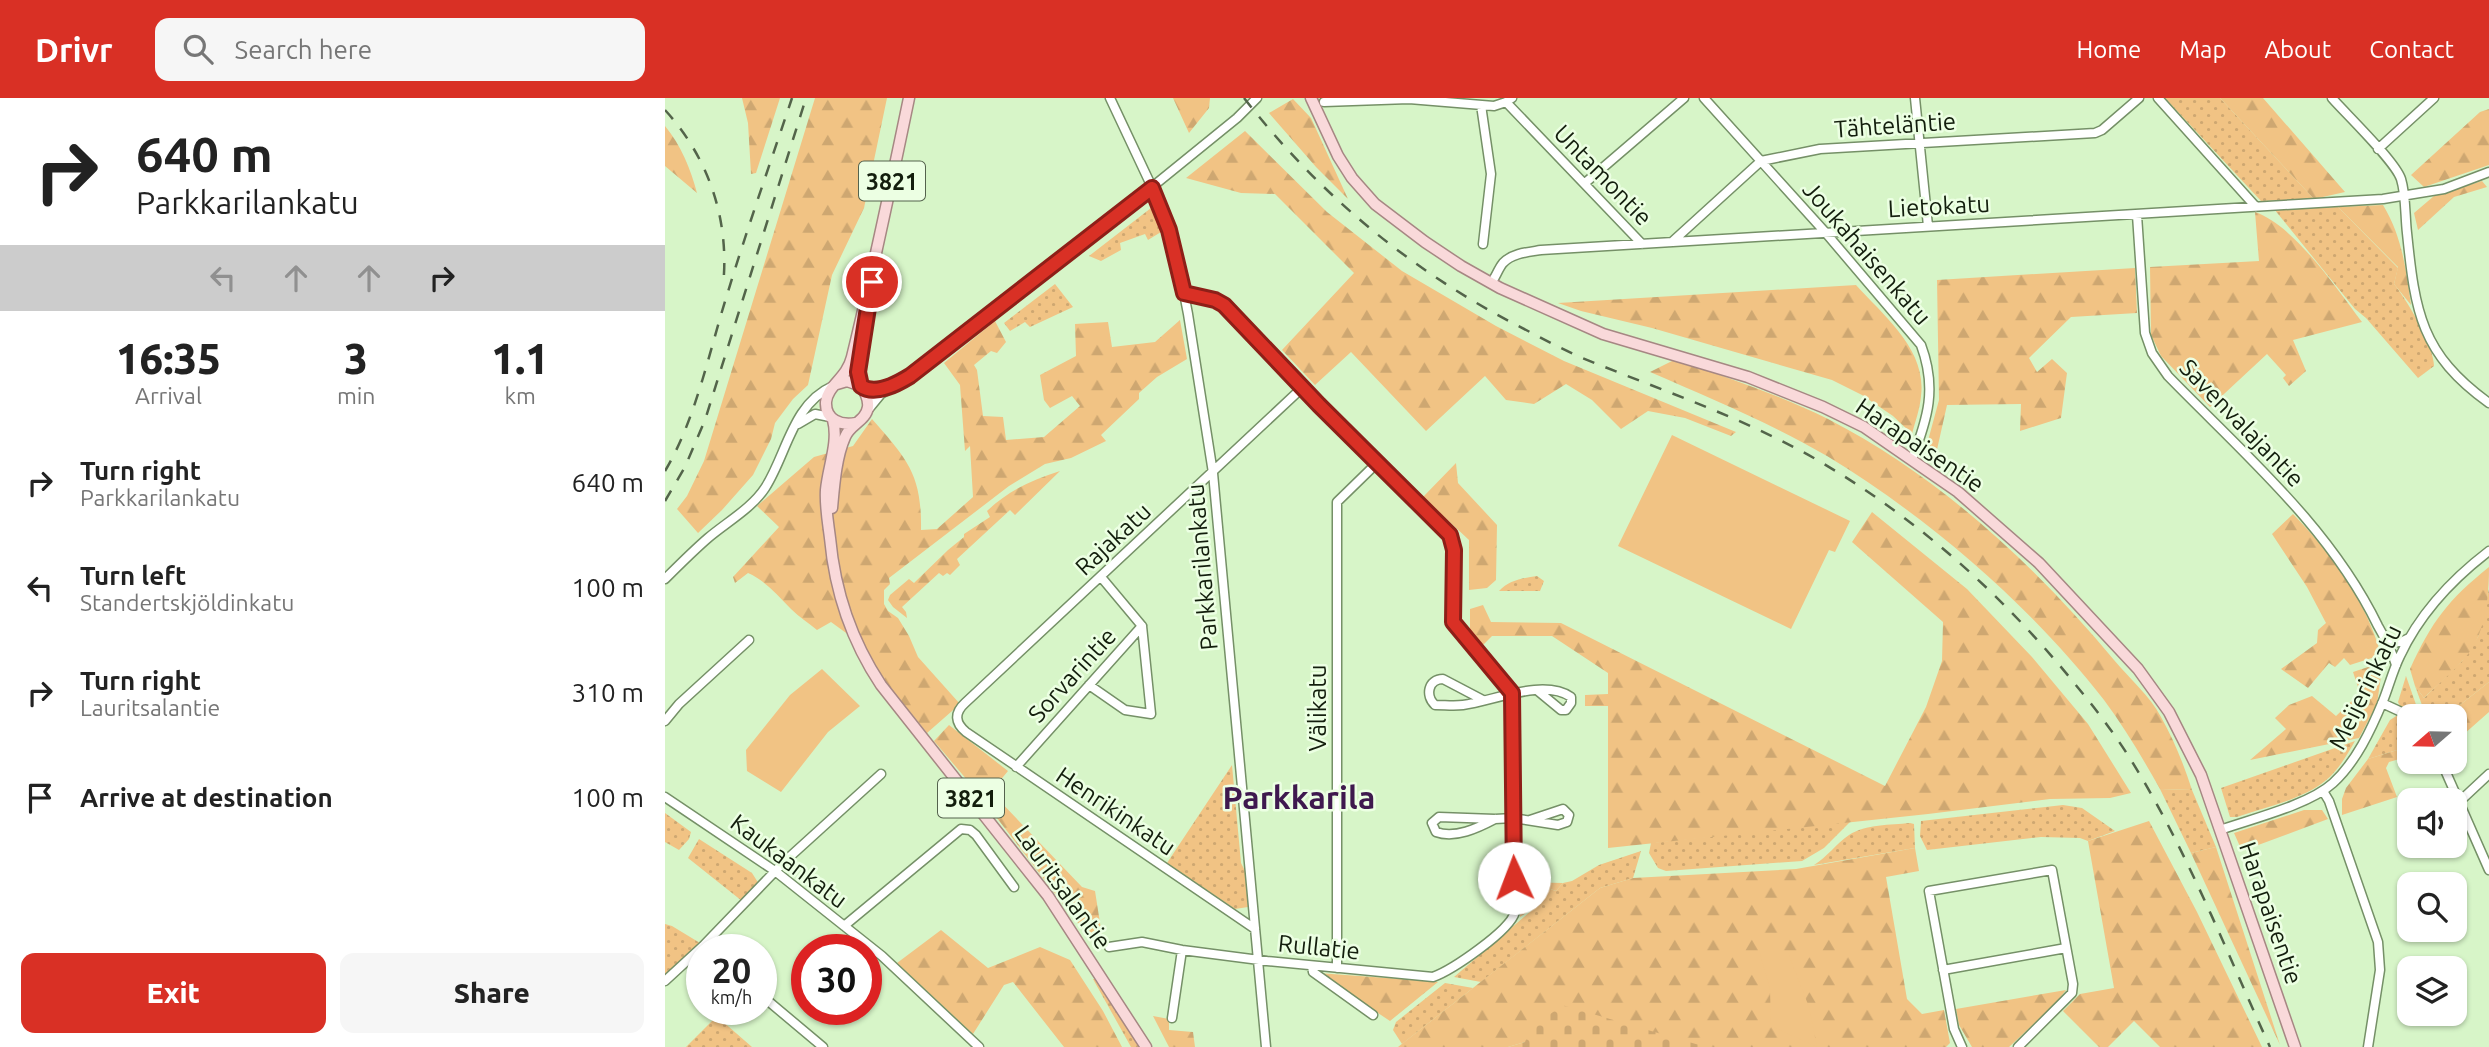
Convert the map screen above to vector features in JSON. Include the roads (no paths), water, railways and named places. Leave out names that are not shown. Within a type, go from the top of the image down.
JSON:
[{"type":"main road","name":"3821","points":[[861,387],[859,362],[875,264],[909,98]]},
{"type":"main road","name":"Harapaisentie","points":[[1311,98],[1338,156],[1352,178],[1375,204],[1425,242],[1491,283],[1603,334],[1748,377],[1798,396],[1864,427],[1958,492],[2039,563],[2138,669],[2169,712],[2201,775],[2295,1047]]},
{"type":"main road","name":"3821","points":[[835,385],[849,368],[875,264]]},
{"type":"main road","points":[[848,381],[861,387],[868,400],[867,412],[856,423],[843,424],[832,418],[826,401],[835,385],[848,381]]},
{"type":"main road","name":"Lauritsalantie","points":[[832,418],[836,430],[826,490],[829,537],[841,603],[854,638],[872,671],[1048,896],[1146,1047]]},
{"type":"main road","name":"Lauritsalantie","points":[[829,537],[843,439],[856,423]]},
{"type":"street","name":"Parkkarilankatu","points":[[1110,98],[1169,230],[1184,293],[1213,473],[1266,1047]]},
{"type":"street","points":[[867,412],[875,400],[932,360],[1152,188],[1237,118],[1257,98]]},
{"type":"street","points":[[1585,183],[1684,98]]},
{"type":"street","name":"Joukahaisenkatu","points":[[1704,98],[1921,345],[1929,366],[1931,396],[1912,459]]},
{"type":"street","points":[[1915,98],[1928,226]]},
{"type":"street","name":"Tähteläntie","points":[[1762,161],[1820,149],[2095,133],[2139,98]]},
{"type":"street","points":[[2158,98],[2256,207]]},
{"type":"street","points":[[2332,98],[2395,169],[2401,180],[2412,276],[2428,338],[2441,358],[2465,385],[2489,403]]},
{"type":"street","points":[[2378,149],[2434,98]]},
{"type":"street","points":[[1324,102],[1409,99],[1494,106],[1509,100]]},
{"type":"street","name":"Untamontie","points":[[1509,100],[1642,244]]},
{"type":"street","points":[[1481,105],[1491,174],[1483,244]]},
{"type":"street","points":[[1672,242],[1762,161]]},
{"type":"street","name":"Lietokatu","points":[[1491,283],[1503,263],[1525,253],[2403,197],[2444,189],[2489,172]]},
{"type":"street","name":"Savenvalajantie","points":[[2137,215],[2145,333],[2152,353],[2168,376],[2311,523],[2341,561],[2364,595],[2396,665]]},
{"type":"street","points":[[1184,293],[1215,300],[1224,305],[1376,464],[1450,535],[1454,550],[1453,622],[1512,693],[1513,818]]},
{"type":"street","points":[[665,579],[763,491],[806,408],[821,393],[835,385]]},
{"type":"street","points":[[861,387],[870,390],[893,386]]},
{"type":"street","name":"Rajakatu","points":[[957,723],[957,713],[964,703],[1303,387]]},
{"type":"street","points":[[794,428],[809,415],[819,413],[832,418]]},
{"type":"street","name":"Välikatu","points":[[1337,968],[1337,502],[1376,464]]},
{"type":"street","name":"Meijerinkatu","points":[[2220,830],[2323,791],[2350,764],[2382,703],[2409,638],[2426,611],[2457,576],[2489,551]]},
{"type":"street","name":"Sorvarintie","points":[[1016,766],[1142,626],[1101,577]]},
{"type":"street","points":[[1089,685],[1125,710],[1151,714],[1142,626]]},
{"type":"street","points":[[2383,635],[2391,642],[2400,643],[2409,638]]},
{"type":"street","points":[[665,721],[679,704],[750,640]]},
{"type":"street","points":[[1483,701],[1443,679],[1437,679],[1429,688],[1429,696],[1436,705],[1463,705],[1483,701],[1512,693],[1538,691]]},
{"type":"street","points":[[2382,703],[2397,710]]},
{"type":"street","name":"Henrikinkatu","points":[[957,723],[966,732],[1255,929]]},
{"type":"street","points":[[2467,795],[2489,774]]},
{"type":"street","points":[[718,934],[775,871],[881,775]]},
{"type":"street","points":[[2323,791],[2334,814],[2378,942],[2381,970],[2368,1047]]},
{"type":"street","name":"Kaukaankatu","points":[[665,797],[775,871],[845,926],[920,990],[979,1047]]},
{"type":"street","points":[[1495,819],[1478,828],[1448,834],[1436,832],[1432,823],[1439,817],[1530,820]]},
{"type":"street","name":"Rullatie","points":[[1109,947],[1142,942],[1313,969],[1337,968],[1433,978],[1451,970],[1510,924],[1515,912],[1513,818]]},
{"type":"street","points":[[2467,820],[2489,870]]},
{"type":"street","points":[[845,926],[961,829],[970,830],[976,835],[1014,887]]},
{"type":"street","points":[[1962,1047],[1954,1029],[1929,891],[2052,870],[2073,984],[2071,993],[2018,1047]]},
{"type":"street","points":[[1943,970],[2066,948]]},
{"type":"street","points":[[1171,1018],[1182,950]]},
{"type":"street","points":[[665,981],[686,964]]},
{"type":"street","points":[[1313,969],[1373,1015]]},
{"type":"street","points":[[777,1008],[823,1047]]},
{"type":"railway","points":[[665,471],[685,430],[701,385],[735,270],[792,98]]},
{"type":"railway","points":[[665,501],[685,467],[705,420],[806,98]]},
{"type":"railway","points":[[1244,98],[1305,169],[1338,201],[1409,259],[1447,285],[1567,351],[1731,417],[1790,445],[1891,508],[1957,561],[2019,620],[2047,651],[2104,721],[2131,760],[2188,865],[2270,1047]]},
{"type":"railway","points":[[665,110],[694,149],[713,192],[723,238],[723,286]]},
{"type":"district","name":"Parkkarila","points":[[1299,797]]}]
